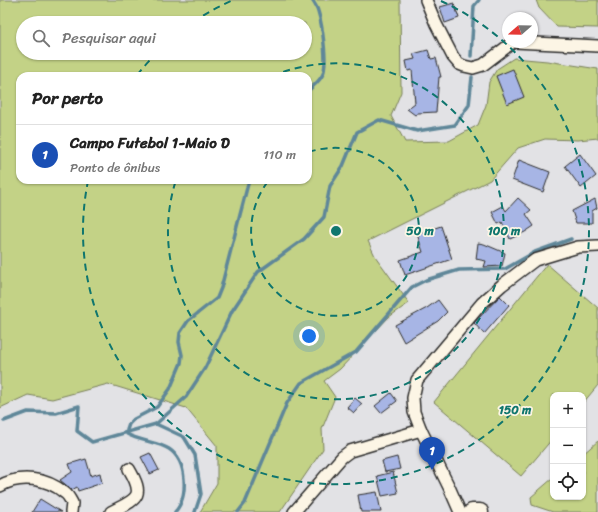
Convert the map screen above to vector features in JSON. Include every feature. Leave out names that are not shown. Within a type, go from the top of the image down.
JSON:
[{"type":"main road","points":[[472,512],[480,512]]},
{"type":"street","points":[[426,0],[453,58],[459,64],[468,67],[478,67],[483,65],[505,48]]},
{"type":"street","points":[[538,43],[598,46]]},
{"type":"street","points":[[460,512],[414,412],[413,398],[417,380],[482,304],[502,285],[535,260],[578,247],[598,246]]},
{"type":"street","points":[[294,512],[342,457],[350,450],[421,430]]},
{"type":"street","points":[[111,512],[133,500],[137,496],[137,487],[129,469]]},
{"type":"street","points":[[0,486],[5,483],[24,479],[37,479],[66,493],[72,503],[70,512]]},
{"type":"green space","points":[[0,0],[400,0],[401,92],[391,116],[405,142],[449,141],[478,125],[486,105],[489,82],[497,69],[514,58],[547,61],[598,69],[598,138],[578,140],[545,139],[518,148],[490,180],[368,241],[375,256],[409,303],[389,317],[340,369],[324,381],[335,397],[322,429],[323,449],[280,512],[200,512],[217,483],[217,446],[186,408],[108,384],[52,399],[28,395],[0,408]]},
{"type":"green space","points":[[536,0],[598,0],[598,28],[557,27],[539,8]]},
{"type":"green space","points":[[547,264],[598,308],[598,385],[586,399],[586,392],[550,392],[550,442],[521,476],[434,402]]},
{"type":"green space","points":[[598,441],[598,512],[553,512],[532,505],[531,497],[550,481],[550,500],[586,500],[586,451]]},
{"type":"building","points":[[454,3],[459,18],[445,23],[440,7]]},
{"type":"building","points":[[428,50],[431,59],[436,58],[441,77],[439,77],[436,112],[418,113],[415,115],[407,109],[415,103],[412,70],[408,71],[406,61],[415,59],[413,54]]},
{"type":"building","points":[[513,69],[524,97],[507,104],[496,76]]},
{"type":"building","points":[[580,154],[596,176],[581,188],[565,166]]},
{"type":"building","points":[[519,160],[550,172],[543,192],[512,180]]},
{"type":"building","points":[[518,198],[531,210],[526,214],[534,226],[510,239],[502,222],[498,224],[492,212],[503,206],[506,211]]},
{"type":"building","points":[[595,199],[597,208],[592,211],[592,223],[576,223],[572,211]]},
{"type":"building","points":[[441,226],[452,259],[405,275],[400,260],[423,252],[417,234]]},
{"type":"building","points":[[478,243],[505,253],[502,266],[484,267],[486,261],[476,259]]},
{"type":"building","points":[[500,296],[509,305],[484,334],[474,323]]},
{"type":"building","points":[[438,300],[447,312],[438,321],[404,342],[395,325],[427,308]]},
{"type":"building","points":[[391,393],[397,401],[381,413],[375,406]]},
{"type":"building","points":[[355,398],[362,404],[354,413],[347,407]]},
{"type":"building","points":[[150,453],[159,470],[150,474],[141,457]]},
{"type":"building","points":[[397,457],[400,469],[385,472],[382,461]]},
{"type":"building","points":[[86,459],[91,476],[100,473],[102,483],[78,491],[77,487],[72,490],[60,480],[72,472],[69,464]]},
{"type":"building","points":[[393,472],[398,493],[382,496],[377,476]]},
{"type":"building","points":[[377,492],[381,512],[361,512],[358,495]]},
{"type":"building","points":[[40,499],[61,512],[32,512]]},
{"type":"waterway","points":[[312,0],[320,17],[325,61],[322,77],[312,87]]},
{"type":"waterway","points":[[471,56],[474,6],[479,0]]},
{"type":"waterway","points":[[4,421],[28,412],[56,413],[79,406],[77,431],[92,442],[156,424],[186,397],[205,368],[232,311],[258,272],[304,239],[324,217],[330,186],[343,166],[357,132],[379,120],[417,131],[455,125],[469,105],[472,77]]},
{"type":"waterway","points":[[127,430],[129,424],[134,419],[157,407],[170,389],[181,363],[182,355],[179,342],[180,333],[188,321],[217,298],[221,288],[248,184]]},
{"type":"waterway","points":[[238,512],[245,503],[287,403],[301,383],[356,352],[412,287],[426,280],[459,270],[505,269],[535,252],[571,239]]},
{"type":"waterway","points":[[156,424],[184,437],[195,455],[201,494],[195,512]]},
{"type":"waterway","points":[[127,434],[169,449],[175,454],[180,462],[184,479],[184,488],[180,505],[175,512]]},
{"type":"place","name":"Campo Futebol 1-Maio D","points":[[432,470]]}]
